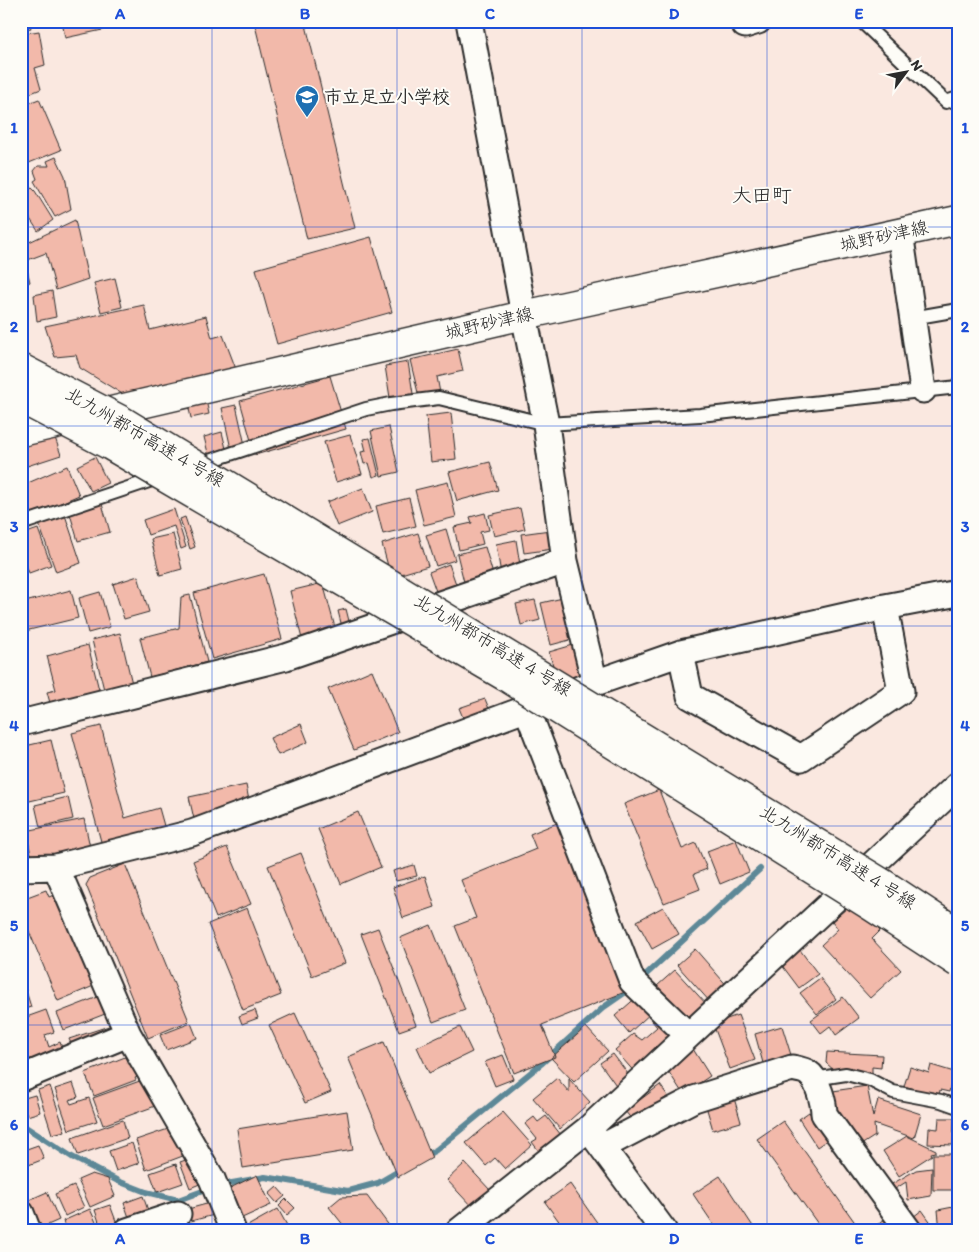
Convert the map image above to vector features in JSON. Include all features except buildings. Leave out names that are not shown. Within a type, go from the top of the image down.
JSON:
[{"type":"main road","name":"城野砂津線","points":[[21,432],[524,315],[958,220]]},
{"type":"main road","name":"北九州都市高速４号線","points":[[21,368],[138,430],[875,879],[958,933]]},
{"type":"main road","name":"北九州都市高速４号線","points":[[21,399],[109,445],[506,676],[872,907],[958,964]]},
{"type":"street","points":[[470,21],[546,424],[565,561],[595,682]]},
{"type":"street","points":[[900,232],[923,390]]},
{"type":"street","points":[[21,723],[286,657],[565,561]]},
{"type":"street","points":[[21,868],[56,867],[192,833],[595,682],[681,653],[885,607],[958,593]]},
{"type":"street","points":[[681,653],[690,696],[801,758],[901,691],[885,607]]},
{"type":"street","points":[[527,709],[639,988],[688,1035]]},
{"type":"street","points":[[595,1138],[688,1035],[958,785]]},
{"type":"street","points":[[56,867],[128,1034],[212,1179],[233,1231]]},
{"type":"street","points":[[21,1078],[128,1034]]},
{"type":"street","points":[[460,1231],[595,1138],[694,1099],[792,1068],[808,1073],[814,1080],[824,1104],[824,1114],[908,1231]]},
{"type":"street","points":[[595,1138],[664,1231]]},
{"type":"street","points":[[21,1213],[28,1231]]},
{"type":"street","points":[[127,1231],[178,1214]]},
{"type":"lane","points":[[861,21],[946,102],[958,98]]},
{"type":"lane","points":[[912,318],[958,310]]},
{"type":"lane","points":[[21,524],[366,409],[391,404],[439,398],[546,424],[700,415],[958,387]]},
{"type":"lane","points":[[814,1080],[846,1074],[870,1080],[892,1092],[940,1102],[958,1108]]},
{"type":"waterway","points":[[640,980],[760,869]]},
{"type":"waterway","points":[[423,1157],[436,1150],[541,1064],[604,1007],[633,987]]},
{"type":"waterway","points":[[21,1124],[72,1157],[118,1181],[146,1192],[178,1200],[211,1188]]},
{"type":"waterway","points":[[221,1185],[265,1177],[348,1191],[378,1183],[402,1169]]},
{"type":"place","name":"市立足立小学校","points":[[307,118]]},
{"type":"district","name":"大田町","points":[[762,195]]}]
